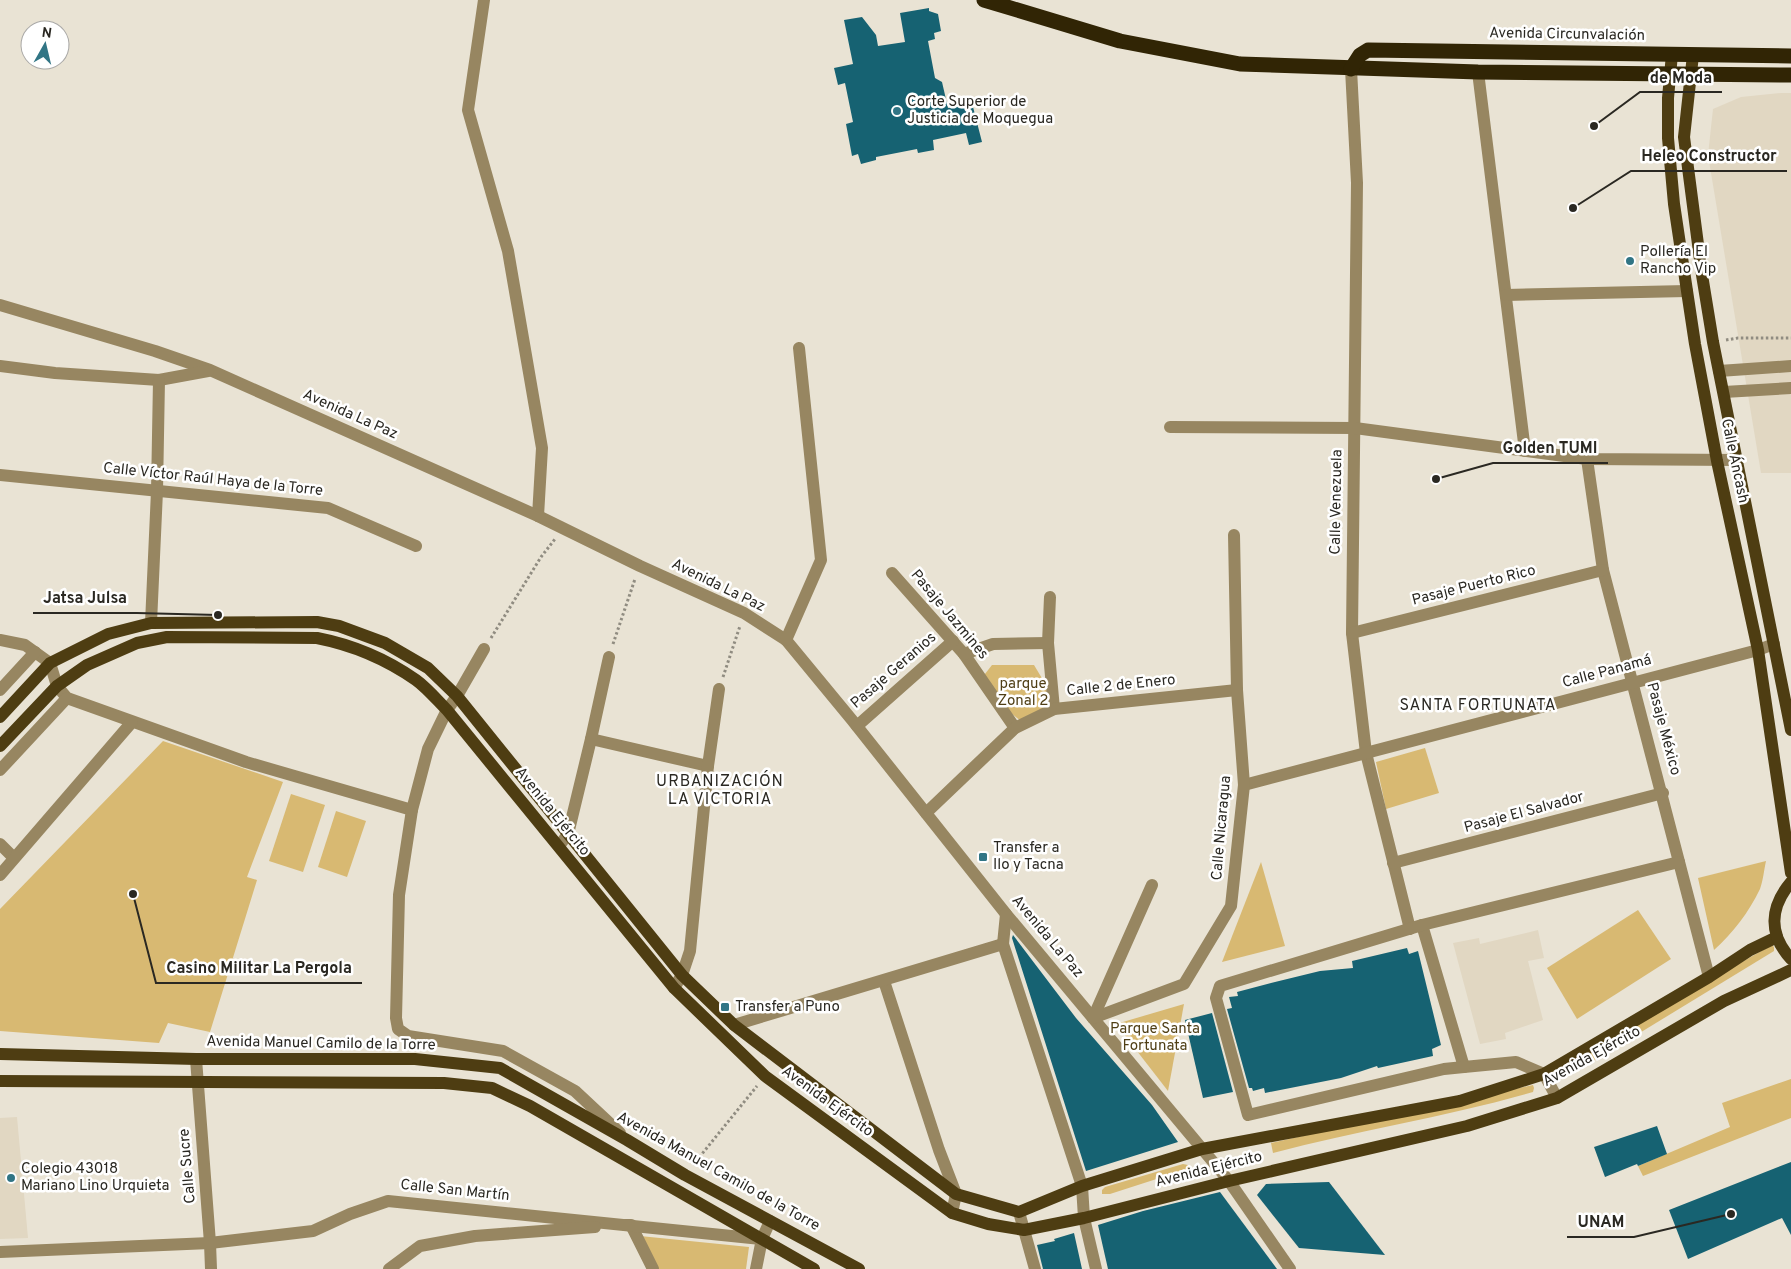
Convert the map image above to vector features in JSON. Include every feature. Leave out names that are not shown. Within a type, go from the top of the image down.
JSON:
[{"type":"highway","points":[[984,0],[1120,40],[1240,64],[1478,72],[1791,75]]},
{"type":"highway","name":"Avenida Circunvalación","points":[[1351,69],[1360,55],[1368,50],[1791,56]]},
{"type":"main road","name":"Calle Áncash","points":[[1672,54],[1668,98],[1668,138],[1674,204],[1695,344],[1717,461],[1758,650],[1791,873]]},
{"type":"main road","name":"Calle Áncash","points":[[1693,55],[1684,137],[1702,275],[1713,342],[1791,730]]},
{"type":"main road","name":"Avenida Ejército","points":[[0,718],[50,663],[108,634],[152,623],[317,622],[339,626],[385,643],[428,668],[457,696],[682,975],[734,1025],[956,1194],[1019,1212],[1082,1186],[1202,1148],[1460,1101],[1544,1074],[1709,977],[1750,950],[1776,937]]},
{"type":"main road","points":[[316,638],[317,622]]},
{"type":"main road","name":"Avenida Ejército","points":[[0,746],[57,686],[86,664],[137,643],[167,637],[316,638],[336,642],[376,656],[418,681],[447,710],[674,988],[765,1076],[952,1213],[988,1224],[1024,1230],[1084,1218],[1229,1181],[1467,1126],[1557,1098],[1724,1001],[1791,970]]},
{"type":"main road","points":[[1791,882],[1782,892],[1776,906],[1774,922],[1776,937],[1791,959]]},
{"type":"main road","name":"Avenida Manuel Camilo de la Torre","points":[[0,1054],[196,1059],[415,1059],[500,1068],[685,1175],[860,1269]]},
{"type":"main road","points":[[0,1081],[197,1080],[444,1083],[492,1088],[530,1106],[814,1269]]},
{"type":"street","points":[[484,0],[468,110],[508,251],[542,448],[538,516]]},
{"type":"street","name":"Calle Venezuela","points":[[1351,69],[1357,184],[1352,633],[1366,754],[1393,864],[1464,1067]]},
{"type":"street","points":[[1478,72],[1525,451]]},
{"type":"street","points":[[1506,295],[1687,291]]},
{"type":"street","name":"Avenida La Paz","points":[[0,304],[155,351],[210,370],[538,516],[744,614],[786,640],[857,726],[1006,914],[1229,1181],[1290,1269]]},
{"type":"street","points":[[786,640],[821,560],[799,348]]},
{"type":"street","points":[[0,366],[55,373],[159,380],[210,370]]},
{"type":"street","points":[[1719,371],[1791,366]]},
{"type":"street","points":[[152,623],[159,380]]},
{"type":"street","points":[[1724,392],[1791,388]]},
{"type":"street","points":[[1170,427],[1355,428],[1587,459],[1738,460]]},
{"type":"street","name":"Pasaje México","points":[[1587,459],[1603,570],[1663,794],[1709,977]]},
{"type":"street","name":"Calle Víctor Raúl Haya de la Torre","points":[[0,475],[328,508],[416,546]]},
{"type":"street","name":"Calle Nicaragua","points":[[1093,1018],[1184,984],[1231,906],[1244,785],[1237,690],[1234,535]]},
{"type":"street","name":"Pasaje Puerto Rico","points":[[1352,633],[1603,570]]},
{"type":"street","name":"Pasaje Jazmines","points":[[892,573],[964,654],[1015,728]]},
{"type":"street","points":[[1050,598],[1048,643],[1054,708]]},
{"type":"street","points":[[0,640],[26,645],[50,663],[57,686],[67,698],[246,762],[412,810]]},
{"type":"street","name":"Pasaje Geranios","points":[[857,726],[953,641]]},
{"type":"street","points":[[964,654],[993,644],[1048,643]]},
{"type":"street","name":"Calle Panamá","points":[[1244,785],[1758,650],[1774,644]]},
{"type":"street","points":[[484,649],[447,710],[428,749],[412,810],[399,895],[396,1018],[398,1029],[408,1036],[503,1051],[575,1091],[627,1140]]},
{"type":"street","points":[[0,690],[35,652]]},
{"type":"street","points":[[559,846],[568,834],[609,657]]},
{"type":"street","points":[[674,988],[682,975],[690,951],[708,766],[719,689]]},
{"type":"street","name":"Calle 2 de Enero","points":[[926,813],[1015,728],[1054,708],[1237,690]]},
{"type":"street","points":[[0,770],[67,698]]},
{"type":"street","points":[[0,875],[132,722]]},
{"type":"street","points":[[591,739],[708,766]]},
{"type":"street","name":"Pasaje El Salvador","points":[[1393,864],[1663,794]]},
{"type":"street","points":[[0,844],[14,858]]},
{"type":"street","points":[[1557,1098],[1544,1074],[1516,1062],[1444,1069],[1248,1115],[1216,998],[1220,986],[1416,927],[1679,862]]},
{"type":"street","points":[[1093,1018],[1152,884]]},
{"type":"street","points":[[1006,914],[1003,944],[1082,1186],[1084,1218],[1096,1269]]},
{"type":"street","points":[[734,1025],[1003,944]]},
{"type":"street","points":[[884,981],[939,1150],[956,1194],[952,1213]]},
{"type":"street","name":"Calle Sucre","points":[[196,1059],[211,1269]]},
{"type":"street","name":"Calle San Martín","points":[[0,1252],[210,1243],[313,1231],[350,1214],[388,1201],[762,1239]]},
{"type":"street","points":[[1019,1212],[1035,1269]]},
{"type":"street","points":[[756,1269],[762,1239],[770,1221]]},
{"type":"street","points":[[389,1269],[420,1246],[475,1236],[630,1225],[653,1269]]},
{"type":"street","points":[[1290,1269],[1295,1269]]},
{"type":"path","points":[[1713,342],[1738,338],[1791,338]]},
{"type":"path","points":[[484,649],[541,557],[563,528]]},
{"type":"path","points":[[609,657],[640,566]]},
{"type":"path","points":[[719,689],[744,614]]},
{"type":"path","points":[[685,1175],[765,1076]]},
{"type":"shaded area","points":[[1791,93],[1791,473],[1761,473],[1708,155],[1713,109],[1741,97]]},
{"type":"shaded area","points":[[1538,930],[1544,958],[1528,961],[1543,1020],[1505,1033],[1506,1039],[1480,1044],[1453,943],[1479,938],[1480,944]]},
{"type":"shaded area","name":"Colegio 43018 Mariano Lino Urquieta","points":[[17,1117],[28,1238],[0,1239],[0,1118]]},
{"type":"green space","name":"parque Zonal 2","points":[[992,665],[1034,665],[1046,685],[1048,710],[1022,722],[1011,713],[981,679]]},
{"type":"green space","points":[[163,741],[283,782],[247,877],[257,880],[210,1032],[168,1023],[159,1043],[0,1031],[0,909]]},
{"type":"green space","points":[[1425,748],[1439,793],[1386,809],[1376,762]]},
{"type":"green space","points":[[291,794],[325,805],[303,872],[269,861]]},
{"type":"green space","points":[[336,811],[366,821],[347,877],[318,867]]},
{"type":"green space","points":[[1766,861],[1760,889],[1751,906],[1728,937],[1714,950],[1698,878]]},
{"type":"green space","points":[[1261,862],[1285,946],[1222,962]]},
{"type":"green space","points":[[1638,910],[1671,959],[1577,1019],[1547,968]]},
{"type":"green space","points":[[1772,945],[1774,951],[1574,1073],[1567,1073],[1564,1070],[1565,1066]]},
{"type":"green space","name":"Parque Santa Fortunata","points":[[1184,1004],[1168,1091],[1116,1024]]},
{"type":"green space","points":[[1791,1079],[1791,1118],[1643,1176],[1638,1166],[1730,1127],[1722,1103]]},
{"type":"green space","points":[[1533,1085],[1533,1092],[1501,1101],[1273,1153],[1271,1143]]},
{"type":"green space","points":[[1183,1164],[1188,1165],[1189,1171],[1169,1175],[1110,1194],[1102,1194],[1102,1190],[1105,1187]]},
{"type":"green space","points":[[640,1236],[749,1247],[746,1269],[656,1269]]},
{"type":"building","points":[[929,8],[929,11],[938,14],[941,31],[934,33],[935,39],[928,41],[935,78],[942,82],[948,108],[972,103],[982,142],[969,145],[966,133],[933,140],[934,150],[918,153],[917,149],[876,157],[876,160],[861,164],[858,154],[852,156],[846,124],[853,122],[845,83],[838,85],[834,68],[853,64],[844,20],[862,17],[876,35],[878,46],[905,42],[900,13]]},
{"type":"building","points":[[1013,935],[1076,1018],[1152,1105],[1178,1142],[1086,1171],[1012,938]]},
{"type":"building","points":[[1407,948],[1409,954],[1418,951],[1441,1045],[1432,1049],[1433,1056],[1378,1068],[1377,1066],[1341,1078],[1265,1093],[1264,1088],[1253,1091],[1252,1088],[1249,1088],[1227,1009],[1232,1008],[1229,997],[1238,996],[1237,992],[1320,971],[1353,968],[1352,961]]},
{"type":"building","points":[[1212,1013],[1233,1092],[1203,1098],[1185,1020]]},
{"type":"building","points":[[1657,1126],[1667,1154],[1605,1177],[1594,1147]]},
{"type":"building","points":[[1791,1162],[1791,1235],[1782,1218],[1688,1259],[1669,1210]]},
{"type":"building","points":[[1329,1182],[1385,1255],[1299,1248],[1257,1195],[1266,1184]]},
{"type":"building","points":[[1220,1192],[1277,1269],[1108,1269],[1098,1225],[1143,1211]]},
{"type":"building","points":[[1074,1233],[1082,1269],[1043,1269],[1037,1245],[1055,1241],[1054,1239]]},
{"type":"place","name":"Corte Superior de Justicia de Moquegua","points":[[897,111]]},
{"type":"place","name":"de Moda","points":[[1594,126]]},
{"type":"place","name":"Heleo Constructor","points":[[1573,208]]},
{"type":"place","name":"Pollería El Rancho Vip","points":[[1630,261]]},
{"type":"place","name":"Golden TUMI","points":[[1436,479]]},
{"type":"place","name":"Jatsa Julsa","points":[[218,615]]},
{"type":"place","name":"Transfer a Ilo y Tacna","points":[[983,857]]},
{"type":"place","name":"Casino Militar La Pergola","points":[[133,894]]},
{"type":"place","name":"Transfer a Puno","points":[[725,1007]]},
{"type":"place","name":"Colegio 43018 Mariano Lino Urquieta","points":[[11,1178]]},
{"type":"place","name":"UNAM","points":[[1731,1214]]},
{"type":"district","name":"SANTA FORTUNATA","points":[[1478,706]]},
{"type":"district","name":"URBANIZACIÓN LA VICTORIA","points":[[720,791]]}]
